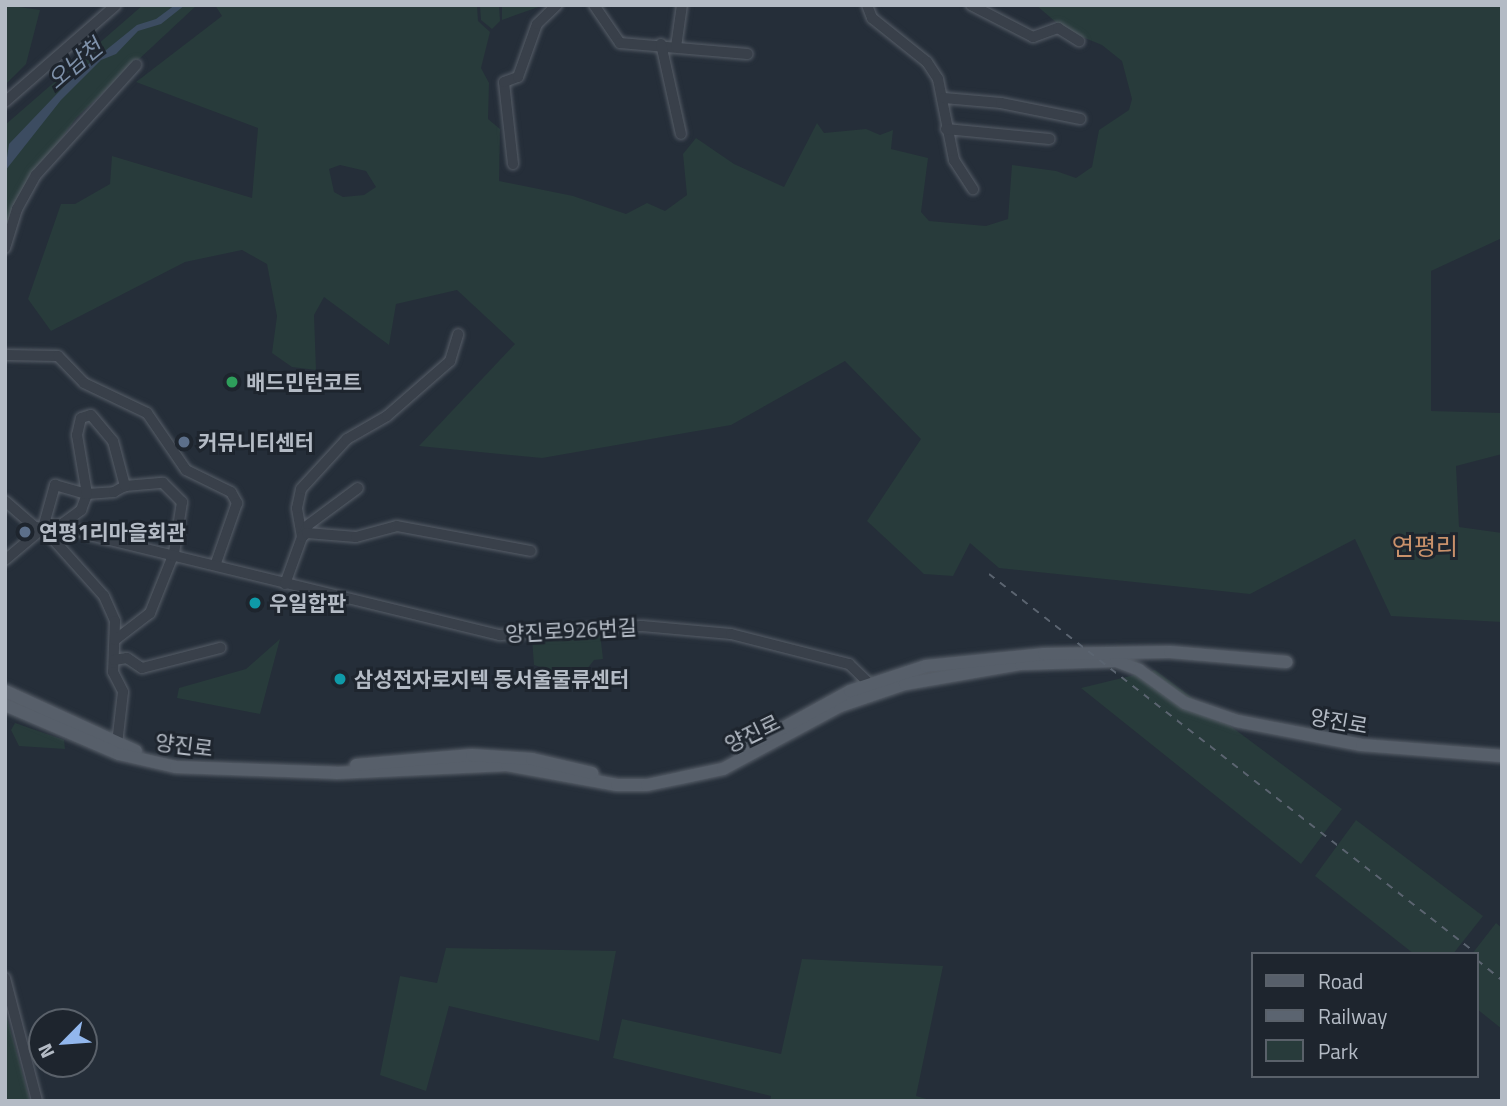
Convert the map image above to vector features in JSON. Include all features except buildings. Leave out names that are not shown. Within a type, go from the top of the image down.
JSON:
[{"type":"main road","name":"양진로","points":[[1121,653],[1185,696],[1237,714],[1362,738],[1502,748]]},
{"type":"main road","name":"양진로","points":[[5,691],[117,744],[166,758],[364,765],[472,755],[532,759],[609,776],[665,777],[727,759],[874,687],[926,666],[1002,656],[1121,653],[1208,654],[1287,662]]},
{"type":"main road","name":"양진로","points":[[5,705],[119,754],[176,767],[336,773],[508,765],[624,786],[675,782],[723,769],[874,687],[975,669],[1116,661],[1139,670],[1185,703],[1227,719],[1362,746],[1502,756]]},
{"type":"street","points":[[5,102],[116,5]]},
{"type":"street","points":[[513,164],[504,82],[518,77],[537,24],[557,5]]},
{"type":"street","points":[[594,5],[620,43],[660,44],[748,54]]},
{"type":"street","points":[[676,47],[682,5]]},
{"type":"street","points":[[866,5],[873,18],[927,62],[944,98],[946,129],[954,160],[973,189]]},
{"type":"street","points":[[971,5],[1033,37],[1058,29],[1079,41]]},
{"type":"street","points":[[660,44],[681,134]]},
{"type":"street","points":[[5,248],[17,209],[36,174],[136,65]]},
{"type":"street","points":[[944,98],[1001,103],[1080,120]]},
{"type":"street","points":[[946,129],[1050,139]]},
{"type":"street","points":[[302,537],[297,508],[301,489],[347,439],[387,416],[450,361],[458,334]]},
{"type":"street","points":[[5,355],[58,356],[84,383],[147,413],[186,470],[231,492],[237,503],[216,563]]},
{"type":"street","points":[[5,501],[35,527],[43,528],[62,524],[81,510],[87,494],[77,435],[80,418],[91,415],[113,441],[125,486]]},
{"type":"street","points":[[5,560],[43,528],[55,485],[87,494],[114,492],[125,486],[163,483],[182,502],[174,553],[149,613],[115,640]]},
{"type":"street","points":[[285,584],[308,525],[358,488]]},
{"type":"street","name":"양진로926번길","points":[[62,524],[93,536],[216,563],[285,584],[500,635],[642,626],[731,634],[849,664],[874,687]]},
{"type":"street","points":[[302,537],[307,533],[356,537],[397,526],[531,551]]},
{"type":"street","points":[[43,528],[104,596],[115,621],[113,672],[123,692],[117,744]]},
{"type":"street","points":[[114,660],[127,658],[142,668],[220,648]]},
{"type":"street","points":[[5,978],[37,1101]]},
{"type":"green space","points":[[5,5],[40,10],[26,64],[5,85]]},
{"type":"green space","points":[[143,5],[197,5],[77,117],[16,200],[5,234],[5,125]]},
{"type":"green space","points":[[215,5],[477,5],[478,21],[490,32],[481,68],[489,83],[488,119],[500,129],[499,181],[573,196],[626,214],[647,203],[665,211],[687,195],[683,154],[696,138],[734,164],[784,187],[817,123],[824,133],[866,129],[880,135],[893,130],[891,149],[928,158],[921,212],[929,221],[986,226],[1008,219],[1012,165],[1056,171],[1076,178],[1092,167],[1099,130],[1129,110],[1132,99],[1122,61],[1102,45],[1065,30],[1036,5],[1502,5],[1502,238],[1431,271],[1431,411],[1502,413],[1502,454],[1456,466],[1459,527],[1502,533],[1502,622],[1391,616],[1355,539],[1250,594],[999,568],[970,543],[953,576],[924,574],[867,521],[921,439],[845,361],[731,425],[542,458],[419,446],[515,344],[457,290],[396,304],[389,345],[324,297],[314,315],[316,370],[292,367],[272,353],[277,316],[267,264],[242,250],[185,262],[51,331],[28,299],[61,204],[75,204],[110,184],[112,156],[252,198],[258,128],[136,82],[222,16]],"holes":[[[340,165],[366,171],[376,187],[364,195],[343,197],[334,192],[329,169]]]},
{"type":"green space","points":[[480,5],[499,5],[500,21],[492,29],[481,20]]},
{"type":"green space","points":[[502,5],[544,5],[502,20]]},
{"type":"green space","points":[[600,633],[603,659],[594,660],[587,669],[590,682],[545,684],[544,668],[534,665],[532,638]]},
{"type":"green space","points":[[280,639],[260,714],[177,698],[179,688],[246,669]]},
{"type":"green space","points":[[1155,670],[1342,809],[1301,864],[1081,688]]},
{"type":"green space","points":[[15,723],[64,740],[65,749],[19,746],[11,730]]},
{"type":"green space","points":[[1356,820],[1483,916],[1455,952],[1411,952],[1315,876]]},
{"type":"green space","points":[[1496,923],[1502,928],[1502,1029],[1479,1011],[1479,952],[1474,952]]},
{"type":"green space","points":[[446,948],[616,951],[599,1041],[449,1006],[426,1091],[380,1075],[400,976],[437,983]]},
{"type":"green space","points":[[802,959],[943,966],[916,1096],[934,1101],[770,1101],[771,1096],[613,1058],[622,1019],[781,1054]]},
{"type":"green space","points":[[6,1014],[30,1101],[5,1101]]},
{"type":"water","name":"오남천","points":[[175,5],[185,5],[161,24],[138,31],[116,54],[101,60],[61,100],[5,171],[9,144],[74,76],[137,25],[156,19]]},
{"type":"railway","points":[[989,574],[1474,952]]},
{"type":"railway","points":[[1479,962],[1502,980]]},
{"type":"place","name":"배드민턴코트","points":[[232,382]]},
{"type":"place","name":"커뮤니티센터","points":[[184,442]]},
{"type":"place","name":"연평1리마을회관","points":[[25,532]]},
{"type":"place","name":"우일합판","points":[[255,603]]},
{"type":"place","name":"삼성전자로지텍 동서울물류센터","points":[[340,679]]},
{"type":"district","name":"연평리","points":[[1425,547]]}]
